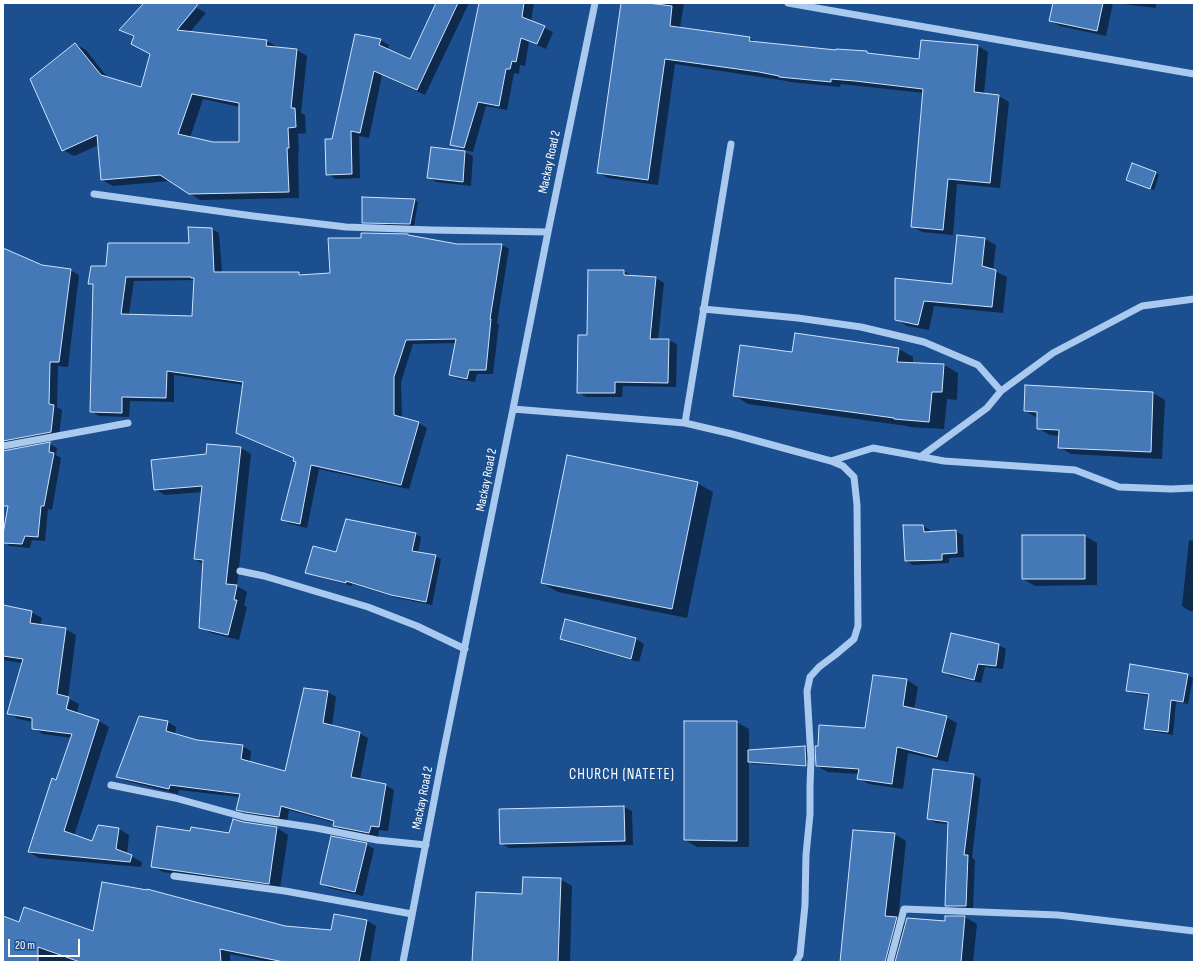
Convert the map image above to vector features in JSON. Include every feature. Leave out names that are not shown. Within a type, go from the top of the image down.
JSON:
[{"type":"street","name":"Mackay Road 2","points":[[402,962],[595,3]]},
{"type":"street","points":[[788,3],[1194,74]]},
{"type":"street","points":[[685,423],[731,144]]},
{"type":"street","points":[[94,194],[346,227],[548,232]]},
{"type":"street","points":[[920,457],[987,408],[1001,391],[1053,353],[1142,306],[1194,299]]},
{"type":"street","points":[[703,309],[798,318],[854,326],[924,342],[978,365],[1001,391]]},
{"type":"street","points":[[513,409],[685,423],[744,437],[831,461],[843,466],[854,477],[857,505],[858,626],[854,638],[819,667],[810,677],[807,691],[811,760],[810,814],[806,855],[805,905],[800,955],[796,962]]},
{"type":"street","points":[[3,446],[128,423]]},
{"type":"street","points":[[831,461],[873,448],[944,461],[1075,470],[1118,487],[1171,489],[1194,488]]},
{"type":"street","points":[[240,571],[264,576],[368,607],[417,626],[465,648]]},
{"type":"street","points":[[111,785],[175,798],[244,818],[316,828],[377,840],[426,845]]},
{"type":"street","points":[[174,876],[285,891],[412,914]]},
{"type":"street","points":[[890,962],[904,909],[1058,915],[1194,931]]},
{"type":"building","points":[[144,3],[199,3],[177,30],[267,40],[266,46],[297,49],[291,108],[295,108],[296,127],[288,128],[289,148],[287,148],[289,192],[189,194],[160,175],[101,180],[97,135],[62,151],[30,79],[75,43],[101,75],[141,87],[150,54],[131,44],[134,36],[119,30]],"holes":[[[192,94],[239,103],[239,142],[213,142],[178,134]]]},
{"type":"building","points":[[436,3],[458,3],[417,90],[374,71],[360,133],[351,131],[352,174],[326,175],[325,139],[332,139],[355,34],[381,39],[379,45],[410,59]]},
{"type":"building","points":[[479,3],[524,3],[522,17],[545,26],[537,44],[521,38],[516,62],[512,61],[510,69],[506,69],[499,106],[478,102],[464,148],[450,145]]},
{"type":"building","points":[[621,3],[648,3],[672,6],[670,26],[750,37],[749,41],[836,50],[867,51],[867,53],[919,59],[921,40],[978,45],[974,92],[999,95],[990,183],[948,179],[943,230],[911,227],[923,89],[831,79],[831,82],[779,77],[759,72],[665,59],[648,180],[597,173]]},
{"type":"building","points":[[1053,3],[1103,3],[1097,31],[1049,21]]},
{"type":"building","points":[[431,147],[465,151],[463,182],[427,178]]},
{"type":"building","points":[[1132,163],[1156,172],[1150,189],[1126,180]]},
{"type":"building","points":[[362,197],[415,199],[410,224],[362,223]]},
{"type":"building","points":[[188,227],[212,228],[214,272],[299,272],[299,275],[330,273],[328,238],[361,238],[361,233],[408,234],[457,244],[502,244],[490,319],[486,370],[469,370],[467,379],[449,375],[456,339],[406,340],[394,377],[394,415],[419,422],[401,485],[311,465],[300,524],[281,520],[296,462],[293,461],[294,458],[236,433],[243,382],[167,371],[166,398],[122,397],[122,413],[90,412],[93,284],[88,284],[91,266],[106,266],[108,243],[189,243]],"holes":[[[126,277],[194,278],[192,316],[121,314]]]},
{"type":"building","points":[[957,235],[985,238],[982,266],[996,270],[992,307],[924,301],[918,325],[895,320],[895,278],[952,284]]},
{"type":"building","points":[[3,248],[42,265],[71,269],[59,362],[50,362],[49,404],[54,405],[51,432],[3,441]]},
{"type":"building","points":[[588,270],[624,270],[624,275],[656,277],[650,339],[669,339],[668,383],[615,382],[615,393],[577,393],[578,335],[587,335]]},
{"type":"building","points":[[795,333],[899,348],[897,362],[944,364],[942,392],[932,392],[929,422],[894,419],[733,396],[740,345],[792,352]]},
{"type":"building","points":[[1025,385],[1153,392],[1151,452],[1058,448],[1059,430],[1037,429],[1037,412],[1024,411]]},
{"type":"building","points":[[50,442],[49,452],[54,453],[44,506],[41,506],[38,537],[25,536],[22,544],[3,543],[3,534],[8,506],[3,506],[3,451]]},
{"type":"building","points":[[207,444],[241,447],[226,584],[237,585],[234,600],[237,600],[228,635],[199,628],[203,560],[194,559],[202,486],[154,490],[151,460],[206,454]]},
{"type":"building","points":[[567,455],[698,482],[672,609],[541,583]]},
{"type":"building","points":[[346,519],[416,533],[412,551],[436,555],[426,602],[391,595],[346,581],[346,583],[305,573],[313,546],[336,552]]},
{"type":"building","points":[[903,525],[923,525],[924,532],[956,530],[957,553],[942,554],[942,560],[905,561]]},
{"type":"building","points":[[1022,535],[1085,535],[1085,579],[1022,579]]},
{"type":"building","points":[[3,605],[32,611],[30,623],[66,628],[57,694],[69,697],[66,709],[99,720],[64,831],[92,841],[98,825],[119,828],[116,849],[132,855],[130,862],[28,852],[52,778],[56,780],[72,734],[32,729],[32,718],[7,714],[23,659],[3,656]]},
{"type":"building","points":[[565,619],[636,638],[631,659],[560,639]]},
{"type":"building","points":[[951,633],[999,644],[996,666],[978,664],[974,680],[942,672]]},
{"type":"building","points":[[1130,664],[1188,674],[1183,702],[1171,700],[1168,732],[1144,729],[1149,694],[1126,691]]},
{"type":"building","points":[[873,675],[907,679],[903,706],[947,716],[937,757],[897,747],[892,784],[857,779],[859,769],[816,766],[815,746],[818,746],[819,725],[865,728]]},
{"type":"building","points":[[304,688],[328,691],[323,723],[360,732],[351,777],[386,784],[379,827],[371,826],[369,833],[333,826],[334,821],[281,806],[279,817],[236,810],[240,794],[170,785],[169,789],[116,777],[139,716],[168,721],[166,731],[197,740],[243,745],[241,759],[285,771]]},
{"type":"building","points":[[684,721],[737,721],[737,841],[684,840]]},
{"type":"building","points":[[805,746],[806,766],[748,762],[748,750]]},
{"type":"building","points":[[933,769],[974,774],[964,855],[968,855],[966,906],[945,906],[948,822],[927,819]]},
{"type":"building","points":[[624,806],[625,841],[500,844],[499,809]]},
{"type":"building","points":[[233,819],[277,827],[269,884],[151,867],[157,826],[190,831],[191,827],[229,833]]},
{"type":"building","points":[[853,830],[895,833],[885,916],[897,917],[885,962],[840,962]]},
{"type":"building","points":[[331,836],[367,843],[355,892],[320,884]]},
{"type":"building","points":[[523,877],[561,878],[558,962],[472,962],[476,892],[522,894]]},
{"type":"building","points":[[102,882],[147,889],[285,926],[331,930],[334,914],[367,920],[359,962],[284,962],[220,949],[221,962],[80,962],[38,947],[38,962],[3,962],[3,916],[19,922],[24,907],[93,931]]},
{"type":"building","points":[[945,916],[965,916],[961,962],[895,962],[907,918],[945,921]]},
{"type":"district","name":"CHURCH (NATETE)","points":[[622,775]]}]
